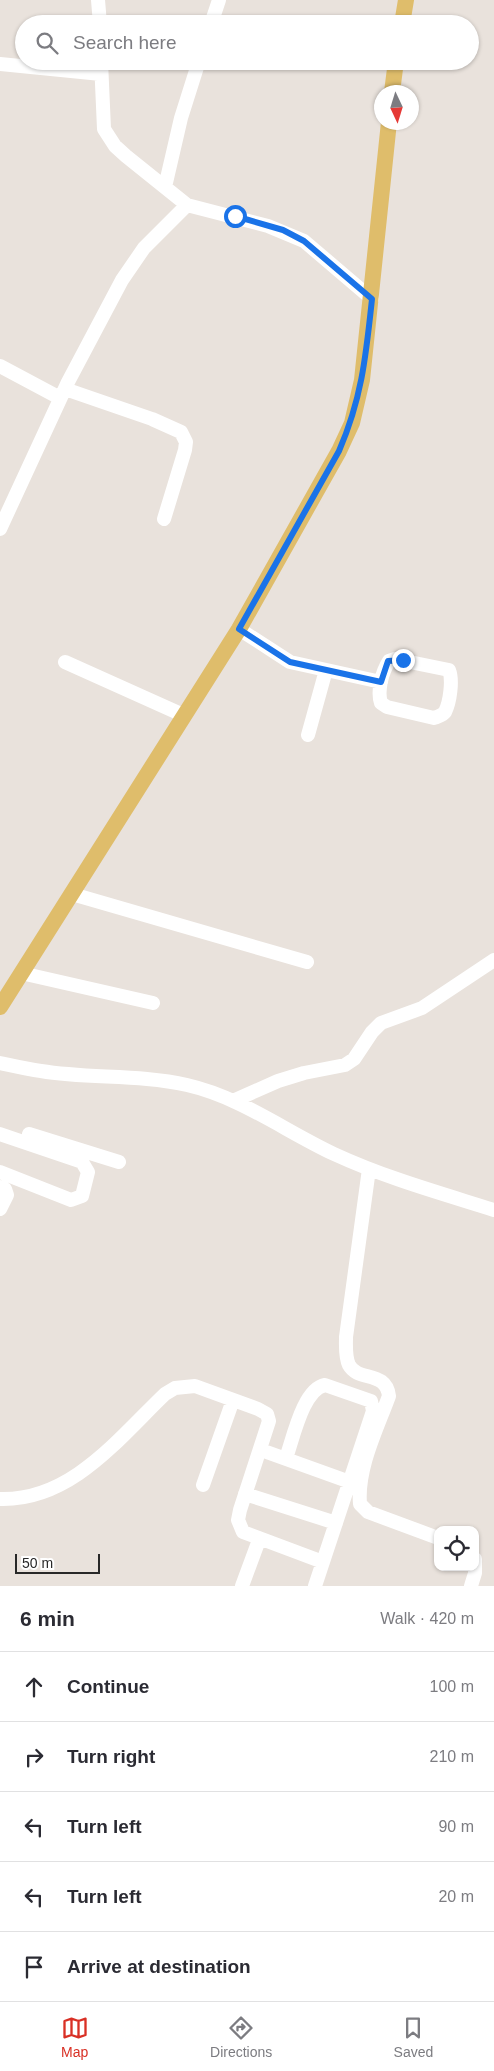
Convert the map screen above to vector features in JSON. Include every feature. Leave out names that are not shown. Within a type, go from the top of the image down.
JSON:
[{"type":"main road","points":[[404,15],[406,0]]},
{"type":"main road","points":[[393,85],[395,70]]},
{"type":"main road","points":[[0,1007],[239,629],[339,451],[352,423],[362,380],[388,130]]},
{"type":"street","points":[[98,0],[99,15]]},
{"type":"street","points":[[214,15],[219,0]]},
{"type":"street","points":[[0,64],[15,65]]},
{"type":"street","points":[[101,70],[104,129],[110,139],[126,156],[187,205],[268,226],[294,236],[322,255],[372,299]]},
{"type":"street","points":[[164,188],[181,118],[196,70]]},
{"type":"street","points":[[0,529],[63,393],[134,262],[187,205]]},
{"type":"street","points":[[0,366],[63,393],[152,419],[181,432],[186,442],[185,450],[164,518]]},
{"type":"street","points":[[239,629],[290,662],[381,682]]},
{"type":"street","points":[[395,659],[449,670],[450,685],[445,711],[441,716],[434,718],[387,707],[381,703],[379,698],[381,682],[388,661],[395,659]]},
{"type":"street","points":[[64,662],[183,715]]},
{"type":"street","points":[[308,735],[326,670]]},
{"type":"street","points":[[72,894],[307,962]]},
{"type":"street","points":[[233,1101],[278,1081],[344,1065],[354,1058],[380,1023],[422,1008],[494,960]]},
{"type":"street","points":[[21,973],[153,1003]]},
{"type":"street","points":[[0,1063],[42,1072],[125,1076],[187,1085],[233,1101],[291,1133],[369,1169],[419,1188],[494,1209]]},
{"type":"street","points":[[0,1125],[119,1162]]},
{"type":"street","points":[[0,1134],[82,1162],[88,1172],[82,1196],[71,1200],[0,1172]]},
{"type":"street","points":[[369,1169],[346,1337],[346,1355],[348,1364],[353,1370],[383,1382],[388,1387],[389,1396],[362,1474],[359,1493],[360,1504],[368,1512],[434,1537]]},
{"type":"street","points":[[0,1187],[5,1189],[7,1195],[0,1209]]},
{"type":"street","points":[[286,1458],[306,1401],[313,1391],[325,1385],[371,1401],[373,1411],[315,1586]]},
{"type":"street","points":[[0,1499],[32,1496],[62,1484],[90,1466],[165,1394],[180,1387],[195,1386],[267,1414],[270,1421],[238,1520],[243,1532],[260,1540],[323,1562]]},
{"type":"street","points":[[203,1485],[233,1400]]},
{"type":"street","points":[[261,1450],[350,1482]]},
{"type":"street","points":[[245,1494],[336,1523]]},
{"type":"street","points":[[242,1586],[260,1540]]},
{"type":"street","points":[[471,1586],[475,1571]]},
{"type":"route","points":[[235,216],[283,230],[304,241],[372,299],[362,380],[352,423],[339,451],[239,629],[290,662],[381,682],[388,661],[395,659],[403,660]]}]
